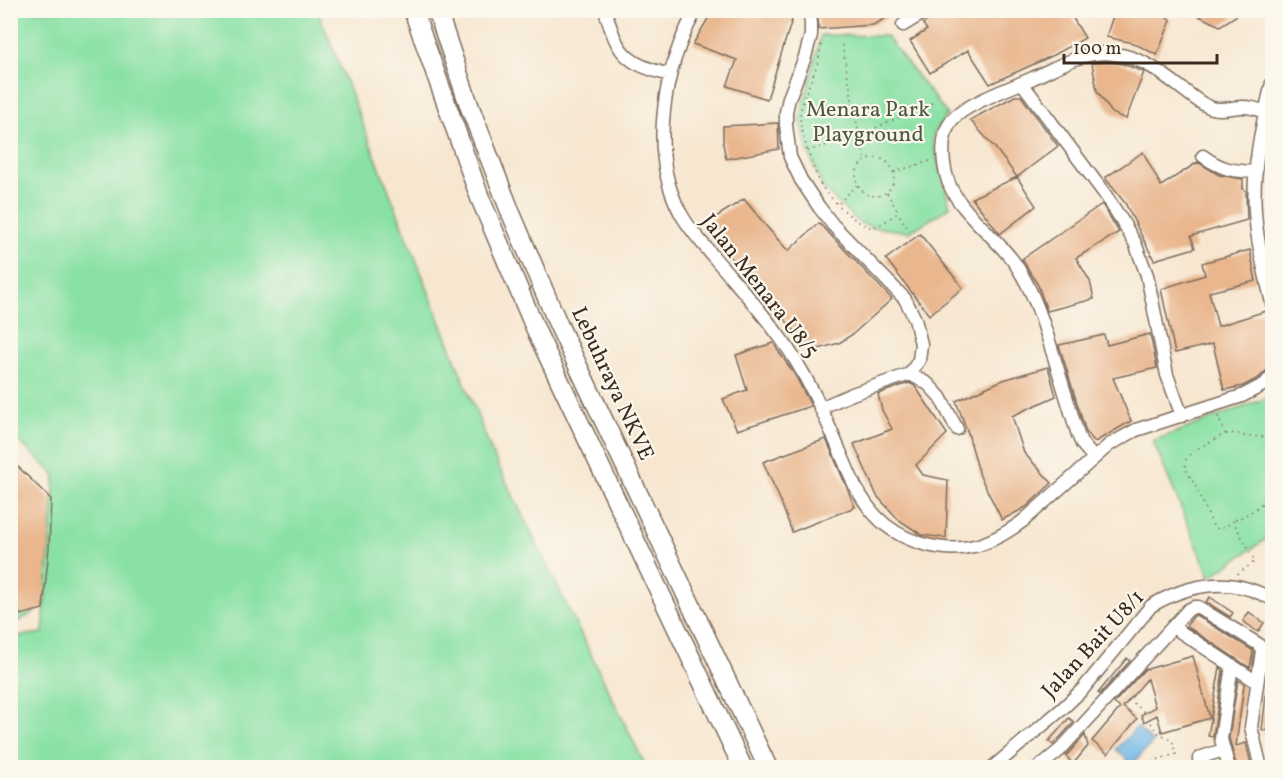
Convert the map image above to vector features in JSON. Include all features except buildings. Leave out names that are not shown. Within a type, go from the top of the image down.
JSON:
[{"type":"highway","points":[[413,10],[480,198],[538,335],[743,768]]},
{"type":"highway","name":"Lebuhraya NKVE","points":[[437,10],[469,105],[510,211],[559,326],[768,768]]},
{"type":"street","points":[[605,10],[616,44],[628,59],[650,70],[670,75]]},
{"type":"street","name":"Jalan Menara U8/5","points":[[696,10],[670,75],[664,109],[663,145],[666,175],[680,213],[694,233],[779,335],[802,369],[855,486],[861,497],[886,526],[913,540],[940,548],[958,549],[986,543],[1011,530],[1109,445],[1136,430],[1242,396],[1265,384],[1272,376]]},
{"type":"street","points":[[809,10],[811,35],[786,112],[790,157],[801,180],[833,225],[905,299],[915,319],[921,344],[919,360],[910,374],[820,408]]},
{"type":"street","points":[[903,25],[927,10]]},
{"type":"street","points":[[1094,458],[1082,444],[1078,435],[1040,313],[1029,287],[1015,264],[960,202],[948,181],[944,156],[946,132],[959,113],[971,106],[1077,58],[1097,54],[1115,54],[1152,66],[1211,108],[1221,110],[1244,107],[1265,112]]},
{"type":"street","points":[[1022,83],[1104,193],[1135,243],[1147,275],[1167,375],[1182,416]]},
{"type":"street","points":[[1272,83],[1256,164],[1255,211],[1258,241],[1272,303]]},
{"type":"street","points":[[1203,156],[1215,165],[1229,170],[1256,172]]},
{"type":"street","points":[[910,374],[928,384],[940,397],[957,429]]},
{"type":"street","name":"Jalan Bait U8/1","points":[[992,768],[1083,689],[1151,606],[1164,597],[1202,586],[1223,584],[1246,588],[1272,599]]},
{"type":"street","points":[[1038,768],[1060,750],[1194,606],[1258,644],[1262,650],[1251,727],[1260,768]]},
{"type":"street","points":[[1173,627],[1257,682]]},
{"type":"street","points":[[1228,768],[1221,739],[1232,665]]},
{"type":"street","points":[[1200,768],[1202,757],[1223,750]]},
{"type":"path","points":[[821,35],[820,54],[800,119],[808,151],[822,187],[838,204],[865,226],[872,227],[898,213]]},
{"type":"path","points":[[842,45],[858,135],[866,160]]},
{"type":"path","points":[[808,151],[858,135],[934,102]]},
{"type":"path","points":[[893,172],[944,156]]},
{"type":"path","points":[[875,158],[889,164],[893,172],[893,183],[882,195],[873,196],[863,192],[856,180],[857,171],[862,163],[875,158]]},
{"type":"path","points":[[838,204],[858,184]]},
{"type":"path","points":[[886,192],[910,232]]},
{"type":"path","points":[[1214,405],[1226,434]]},
{"type":"path","points":[[1272,437],[1226,434],[1191,452],[1186,460],[1185,468],[1213,526],[1218,529],[1250,514],[1272,494]]},
{"type":"path","points":[[1223,584],[1254,562],[1233,521]]},
{"type":"path","points":[[1129,699],[1145,713]]},
{"type":"path","points":[[1142,768],[1159,759],[1176,754],[1173,743],[1168,737],[1159,734],[1149,720]]},
{"type":"green space","points":[[11,11],[318,11],[493,455],[646,767],[11,767],[11,637],[43,633],[45,605],[11,626],[11,609],[45,604],[55,475],[11,434]]},
{"type":"green space","name":"Menara Park Playground","points":[[821,35],[886,36],[947,114],[932,137],[950,207],[910,232],[872,227],[858,222],[822,187],[808,151],[800,119]]},
{"type":"green space","points":[[1272,396],[1272,535],[1210,577],[1153,441]]},
{"type":"water","points":[[1137,727],[1153,742],[1132,764],[1116,749]]}]
